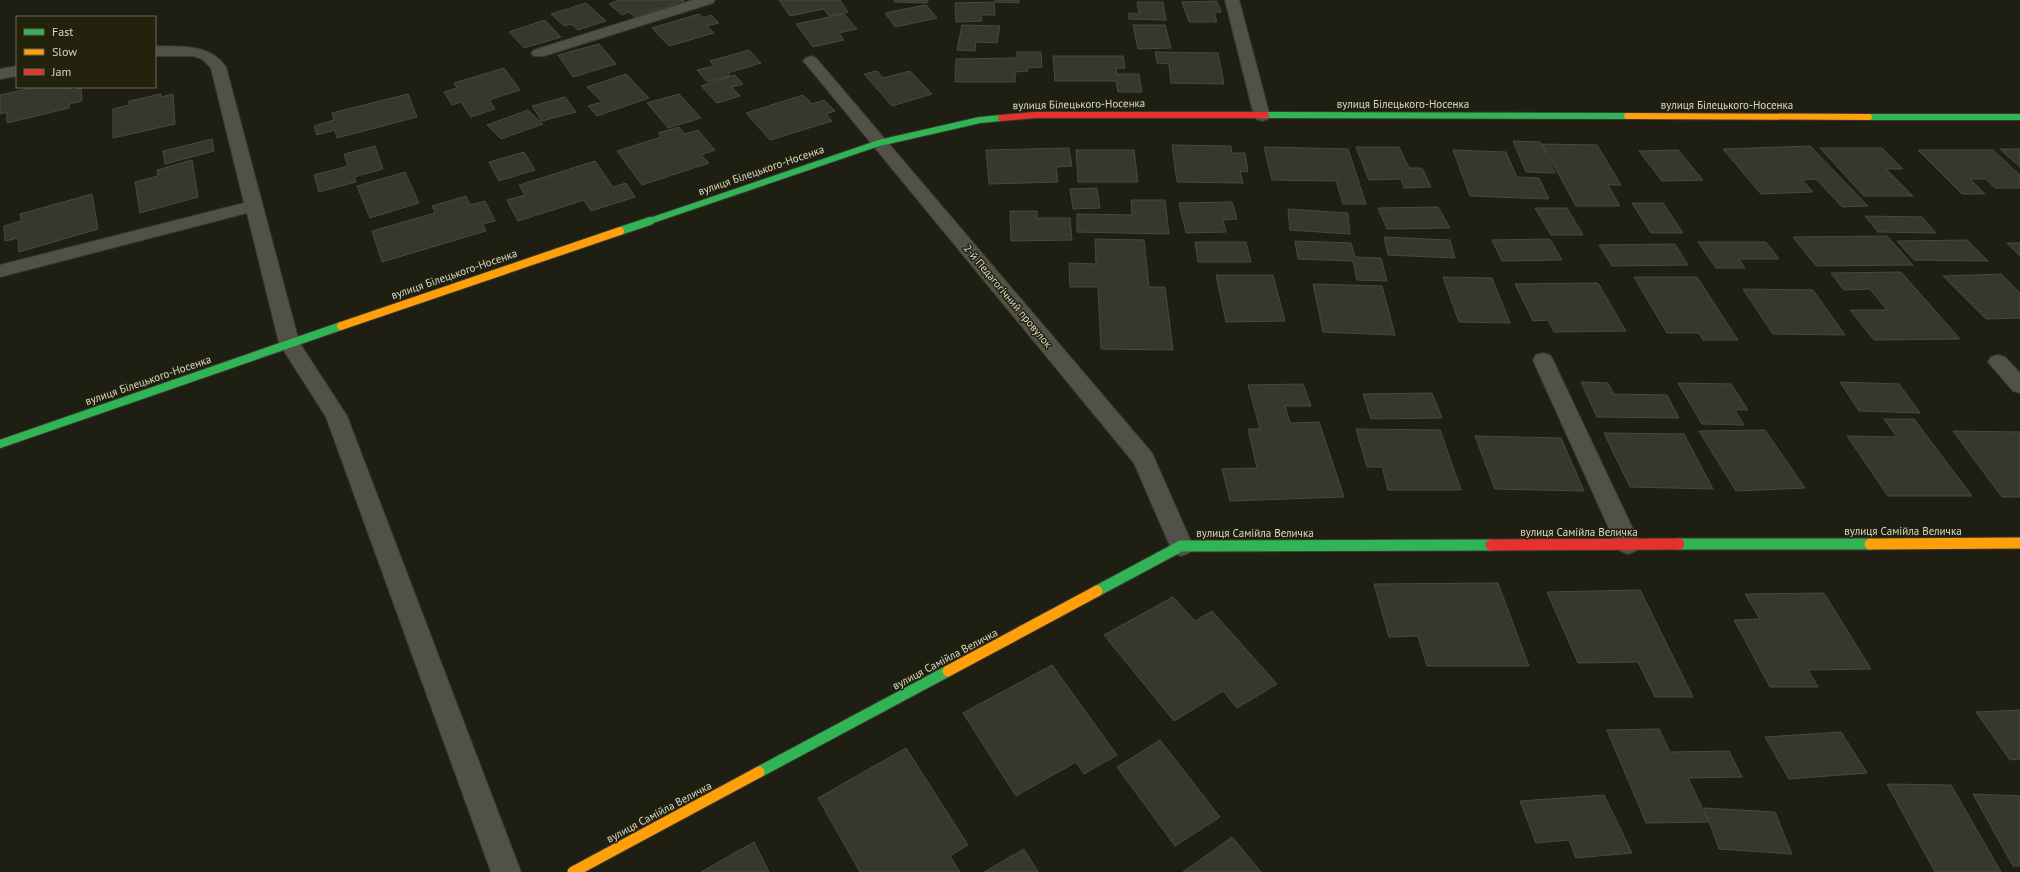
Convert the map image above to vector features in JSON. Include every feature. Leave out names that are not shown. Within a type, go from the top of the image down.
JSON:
[{"type":"street","points":[[539,54],[708,0]]},
{"type":"street","points":[[1232,0],[1262,116]]},
{"type":"street","points":[[156,51],[194,52],[207,56],[218,66],[252,206],[289,343],[336,416],[506,872]]},
{"type":"street","name":"2-й Педагогічний провулок","points":[[811,61],[1144,459],[1181,546]]},
{"type":"street","points":[[0,74],[16,71]]},
{"type":"street","name":"вулиця Білецького-Носенка","points":[[0,444],[289,343],[880,142],[980,120],[1035,115],[2020,117]]},
{"type":"street","points":[[0,271],[252,206]]},
{"type":"street","points":[[1543,360],[1628,544]]},
{"type":"street","points":[[1998,362],[2020,386]]},
{"type":"street","name":"вулиця Самійла Величка","points":[[573,872],[1181,546],[2020,543]]},
{"type":"building","points":[[619,0],[684,1],[635,17],[629,12],[622,15],[609,4]]},
{"type":"building","points":[[779,0],[840,0],[848,12],[829,16],[824,9],[790,16]]},
{"type":"building","points":[[895,0],[928,0],[927,3],[894,2]]},
{"type":"building","points":[[995,0],[1019,0],[1019,3],[995,2]]},
{"type":"building","points":[[1217,1],[1221,12],[1214,12],[1217,22],[1189,22],[1182,2]]},
{"type":"building","points":[[994,2],[995,15],[981,15],[982,21],[956,22],[955,3]]},
{"type":"building","points":[[1137,2],[1163,2],[1166,20],[1129,19],[1129,13],[1139,14]]},
{"type":"building","points":[[586,3],[606,21],[578,30],[571,24],[564,26],[551,14]]},
{"type":"building","points":[[926,5],[937,18],[895,27],[885,13]]},
{"type":"building","points":[[699,14],[703,18],[711,15],[719,23],[707,26],[714,33],[669,46],[652,28]]},
{"type":"building","points":[[844,14],[857,29],[839,33],[844,40],[813,47],[796,24]]},
{"type":"building","points":[[545,20],[561,37],[524,48],[509,32]]},
{"type":"building","points":[[962,25],[1000,26],[997,43],[976,42],[975,51],[957,50]]},
{"type":"building","points":[[1133,25],[1165,25],[1171,48],[1138,49]]},
{"type":"building","points":[[599,44],[616,64],[573,77],[558,55]]},
{"type":"building","points":[[749,50],[761,63],[728,73],[730,76],[707,82],[697,70],[714,66],[710,61]]},
{"type":"building","points":[[1017,52],[1041,52],[1042,67],[1027,68],[1028,71],[1015,72],[1015,82],[955,82],[956,59],[1017,58]]},
{"type":"building","points":[[1155,52],[1218,53],[1224,84],[1171,83],[1169,64],[1157,63]]},
{"type":"building","points":[[1053,56],[1123,56],[1125,68],[1116,68],[1117,74],[1139,74],[1142,92],[1118,92],[1116,81],[1055,81]]},
{"type":"building","points":[[504,68],[520,90],[489,100],[495,109],[471,117],[461,102],[452,105],[444,92],[457,88],[454,83]]},
{"type":"building","points":[[877,71],[883,78],[910,71],[932,94],[892,106],[864,74]]},
{"type":"building","points":[[626,74],[649,98],[597,116],[588,106],[602,102],[587,87]]},
{"type":"building","points":[[735,75],[743,84],[732,87],[740,96],[717,103],[701,86]]},
{"type":"building","points":[[32,88],[71,88],[71,91],[81,88],[82,101],[69,104],[69,108],[7,123],[7,112],[0,114],[0,95]]},
{"type":"building","points":[[161,94],[161,97],[173,94],[175,124],[113,138],[113,109],[129,105],[129,101]]},
{"type":"building","points":[[408,94],[417,117],[337,138],[335,130],[317,135],[314,126],[334,120],[332,113]]},
{"type":"building","points":[[679,94],[701,118],[668,128],[647,103]]},
{"type":"building","points":[[803,95],[812,104],[824,100],[835,111],[826,114],[832,121],[770,140],[746,113]]},
{"type":"building","points":[[565,97],[576,112],[542,121],[532,106]]},
{"type":"building","points":[[528,110],[543,124],[501,139],[487,125]]},
{"type":"building","points":[[679,127],[685,134],[698,130],[715,150],[701,155],[709,163],[642,185],[617,151],[661,137],[658,133]]},
{"type":"building","points":[[212,139],[214,151],[165,164],[163,151]]},
{"type":"building","points":[[1513,141],[1540,142],[1555,173],[1526,172]]},
{"type":"building","points":[[1542,144],[1597,145],[1621,185],[1608,185],[1620,206],[1576,206]]},
{"type":"building","points":[[1172,145],[1231,146],[1232,153],[1245,153],[1248,172],[1240,171],[1243,183],[1177,182]]},
{"type":"building","points":[[375,146],[383,169],[354,177],[356,182],[319,192],[314,175],[348,166],[344,154]]},
{"type":"building","points":[[1810,146],[1868,206],[1842,207],[1816,179],[1802,180],[1813,192],[1761,194],[1723,149]]},
{"type":"building","points":[[1264,147],[1348,149],[1366,204],[1343,204],[1336,181],[1272,180]]},
{"type":"building","points":[[1356,147],[1399,147],[1409,168],[1422,168],[1431,187],[1404,188],[1401,179],[1369,180]]},
{"type":"building","points":[[1069,148],[1072,166],[1056,167],[1058,182],[989,184],[986,150]]},
{"type":"building","points":[[1820,148],[1882,148],[1903,169],[1886,169],[1913,196],[1864,196]]},
{"type":"building","points":[[2000,149],[2020,149],[2020,167]]},
{"type":"building","points":[[1076,150],[1134,150],[1138,182],[1078,182]]},
{"type":"building","points":[[1453,150],[1506,152],[1517,177],[1539,178],[1549,199],[1470,196]]},
{"type":"building","points":[[1678,150],[1703,180],[1662,181],[1639,151]]},
{"type":"building","points":[[1918,150],[1993,150],[2020,175],[2020,188],[1995,188],[1986,179],[1970,179],[1985,194],[1962,194]]},
{"type":"building","points":[[524,152],[535,170],[499,181],[489,162]]},
{"type":"building","points":[[192,160],[198,197],[140,213],[135,182],[158,176],[157,170]]},
{"type":"building","points":[[595,161],[613,187],[626,183],[635,197],[591,211],[584,200],[518,221],[507,200],[525,195],[519,185]]},
{"type":"building","points":[[405,172],[419,203],[370,218],[357,186]]},
{"type":"building","points":[[1097,188],[1100,208],[1073,209],[1070,189]]},
{"type":"building","points":[[92,194],[98,229],[19,252],[18,238],[5,241],[4,226],[21,221],[20,214]]},
{"type":"building","points":[[466,196],[470,205],[485,201],[495,221],[483,224],[486,231],[382,262],[372,231],[435,213],[432,206]]},
{"type":"building","points":[[1131,200],[1165,200],[1169,234],[1077,232],[1077,214],[1132,215]]},
{"type":"building","points":[[1232,202],[1237,219],[1223,220],[1226,232],[1186,233],[1179,203]]},
{"type":"building","points":[[1632,203],[1663,203],[1683,233],[1651,233]]},
{"type":"building","points":[[1438,207],[1450,228],[1387,229],[1378,208]]},
{"type":"building","points":[[1535,208],[1567,208],[1583,235],[1551,235]]},
{"type":"building","points":[[1288,209],[1348,213],[1350,234],[1290,230]]},
{"type":"building","points":[[1010,211],[1037,211],[1037,218],[1070,218],[1072,240],[1011,241]]},
{"type":"building","points":[[1865,216],[1922,217],[1936,233],[1878,232]]},
{"type":"building","points":[[1887,236],[1913,265],[1816,266],[1793,237]]},
{"type":"building","points":[[1384,237],[1450,240],[1455,258],[1388,255]]},
{"type":"building","points":[[1095,239],[1144,240],[1149,287],[1165,287],[1173,350],[1101,349],[1098,287],[1070,287],[1069,263],[1096,264]]},
{"type":"building","points":[[1550,239],[1562,260],[1502,261],[1492,240]]},
{"type":"building","points":[[1967,240],[1988,261],[1914,260],[1897,241]]},
{"type":"building","points":[[1295,241],[1351,243],[1355,257],[1381,258],[1387,281],[1357,280],[1353,261],[1298,259]]},
{"type":"building","points":[[1195,242],[1246,242],[1251,262],[1198,262]]},
{"type":"building","points":[[1698,242],[1766,242],[1779,259],[1739,259],[1745,268],[1716,268]]},
{"type":"building","points":[[2007,243],[2020,243],[2020,256]]},
{"type":"building","points":[[1675,244],[1688,265],[1612,266],[1599,245]]},
{"type":"building","points":[[1901,272],[1960,339],[1874,340],[1850,310],[1887,310],[1870,289],[1844,290],[1831,273]]},
{"type":"building","points":[[2001,274],[2020,293],[2020,318],[1986,319],[1943,276]]},
{"type":"building","points":[[1216,275],[1273,275],[1285,321],[1226,322]]},
{"type":"building","points":[[1443,277],[1492,278],[1510,323],[1459,322]]},
{"type":"building","points":[[1634,277],[1697,277],[1738,340],[1703,340],[1699,333],[1667,333]]},
{"type":"building","points":[[1598,283],[1626,331],[1554,332],[1548,320],[1533,321],[1515,284]]},
{"type":"building","points":[[1313,284],[1382,286],[1395,335],[1323,332]]},
{"type":"building","points":[[1743,289],[1813,290],[1845,335],[1773,334]]},
{"type":"building","points":[[1581,382],[1608,383],[1614,394],[1667,395],[1679,418],[1597,417]]},
{"type":"building","points":[[1840,382],[1899,384],[1920,413],[1859,411]]},
{"type":"building","points":[[1678,383],[1731,384],[1748,410],[1735,410],[1744,425],[1702,424]]},
{"type":"building","points":[[1303,384],[1311,406],[1285,406],[1290,423],[1319,422],[1344,497],[1230,501],[1222,469],[1257,468],[1248,429],[1260,429],[1248,385]]},
{"type":"building","points":[[1432,393],[1442,418],[1371,419],[1363,394]]},
{"type":"building","points":[[1884,419],[1914,419],[1972,496],[1888,496],[1847,436],[1897,437]]},
{"type":"building","points":[[1356,429],[1440,430],[1461,490],[1388,490],[1382,467],[1367,467]]},
{"type":"building","points":[[1765,430],[1805,488],[1736,491],[1699,431]]},
{"type":"building","points":[[1953,431],[2020,432],[2020,497],[2002,497]]},
{"type":"building","points":[[1604,433],[1684,434],[1713,489],[1630,487]]},
{"type":"building","points":[[1475,436],[1561,438],[1584,491],[1495,489]]},
{"type":"building","points":[[1498,583],[1529,666],[1427,666],[1418,636],[1389,637],[1374,584]]},
{"type":"building","points":[[1640,590],[1693,697],[1655,697],[1638,662],[1578,663],[1547,592]]},
{"type":"building","points":[[1824,593],[1871,669],[1808,670],[1818,687],[1770,687],[1734,620],[1760,619],[1745,594]]},
{"type":"building","points":[[1173,597],[1195,621],[1212,611],[1277,684],[1237,708],[1223,691],[1174,721],[1104,635]]},
{"type":"building","points":[[1052,665],[1117,755],[1084,774],[1076,762],[1016,796],[963,713]]},
{"type":"building","points":[[2020,710],[2020,759],[2010,760],[1976,712]]},
{"type":"building","points":[[1659,729],[1670,752],[1729,751],[1742,777],[1688,778],[1709,822],[1646,823],[1607,730]]},
{"type":"building","points":[[1841,732],[1867,773],[1789,779],[1765,737]]},
{"type":"building","points":[[1160,740],[1220,817],[1175,846],[1117,767]]},
{"type":"building","points":[[906,748],[968,845],[950,856],[960,872],[860,872],[818,798]]},
{"type":"building","points":[[1887,784],[1951,785],[2001,872],[1935,872]]},
{"type":"building","points":[[1973,794],[2020,796],[2020,866],[2013,866]]},
{"type":"building","points":[[1604,795],[1632,853],[1576,858],[1569,840],[1536,843],[1520,801]]},
{"type":"building","points":[[1704,808],[1775,812],[1792,854],[1719,849]]},
{"type":"building","points":[[1232,837],[1261,872],[1183,872]]},
{"type":"building","points":[[754,842],[769,872],[701,872]]},
{"type":"building","points":[[1024,849],[1038,872],[984,872]]},
{"type":"traffic: fast","points":[[1266,115],[1627,116]]},
{"type":"traffic: fast","points":[[1869,117],[2020,117]]},
{"type":"traffic: fast","points":[[620,231],[879,143],[980,120],[1001,118]]},
{"type":"traffic: fast","points":[[0,444],[341,326]]},
{"type":"traffic: fast","points":[[1679,544],[1870,544]]},
{"type":"traffic: fast","points":[[1097,591],[1181,546],[1491,545]]},
{"type":"traffic: fast","points":[[759,772],[948,671]]},
{"type":"traffic: slow","points":[[1627,116],[1869,117]]},
{"type":"traffic: slow","points":[[341,326],[620,231]]},
{"type":"traffic: slow","points":[[1870,544],[2020,543]]},
{"type":"traffic: slow","points":[[948,671],[1097,591]]},
{"type":"traffic: slow","points":[[573,872],[759,772]]},
{"type":"traffic: jam","points":[[1001,118],[1035,115],[1266,115]]},
{"type":"traffic: jam","points":[[1491,545],[1679,544]]}]
